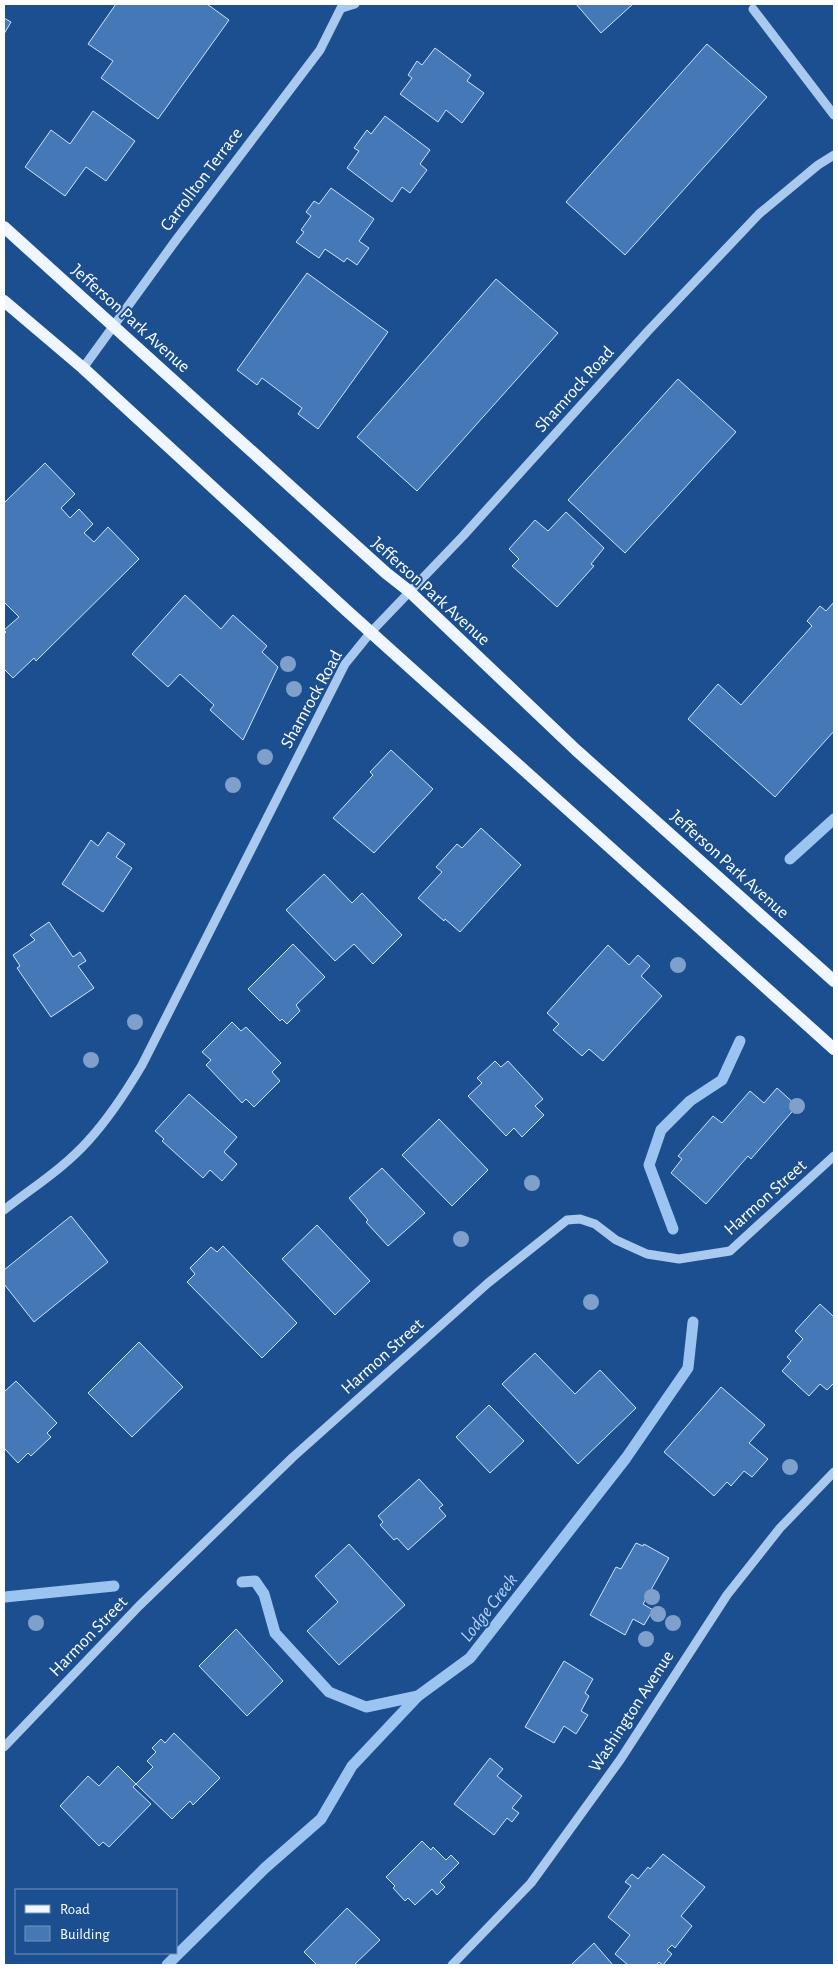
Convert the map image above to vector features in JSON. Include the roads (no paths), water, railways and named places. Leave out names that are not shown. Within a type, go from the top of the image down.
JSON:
[{"type":"main road","name":"Jefferson Park Avenue","points":[[4,227],[386,574],[409,591],[576,750],[834,981]]},
{"type":"main road","points":[[4,301],[83,368],[346,610],[834,1049]]},
{"type":"street","name":"Carrollton Terrace","points":[[83,368],[268,116],[320,50],[343,6],[355,4]]},
{"type":"street","points":[[753,9],[834,115]]},
{"type":"street","name":"Shamrock Road","points":[[4,1210],[52,1173],[87,1142],[124,1096],[142,1065],[345,664],[371,632],[463,536],[648,331],[759,214],[818,165],[834,155]]},
{"type":"street","name":"Harmon Street","points":[[4,1748],[139,1606],[292,1457],[488,1283],[567,1220],[580,1219],[595,1224],[616,1240],[647,1254],[679,1259],[730,1251],[834,1156]]},
{"type":"street","name":"Washington Avenue","points":[[452,1965],[531,1883],[620,1760],[727,1594],[780,1528],[834,1472]]},
{"type":"waterway","name":"Lodge Creek","points":[[790,859],[834,819]]},
{"type":"waterway","name":"Lodge Creek","points":[[673,1229],[649,1165],[661,1130],[690,1101],[722,1080],[740,1041]]},
{"type":"waterway","name":"Lodge Creek","points":[[242,1582],[255,1581],[264,1594],[275,1633],[329,1692],[366,1707],[418,1696],[470,1658],[626,1458],[688,1368],[693,1322]]},
{"type":"waterway","name":"Lodge Creek","points":[[5,1597],[114,1586]]},
{"type":"waterway","points":[[167,1965],[265,1868],[321,1819],[352,1766],[418,1696]]}]
